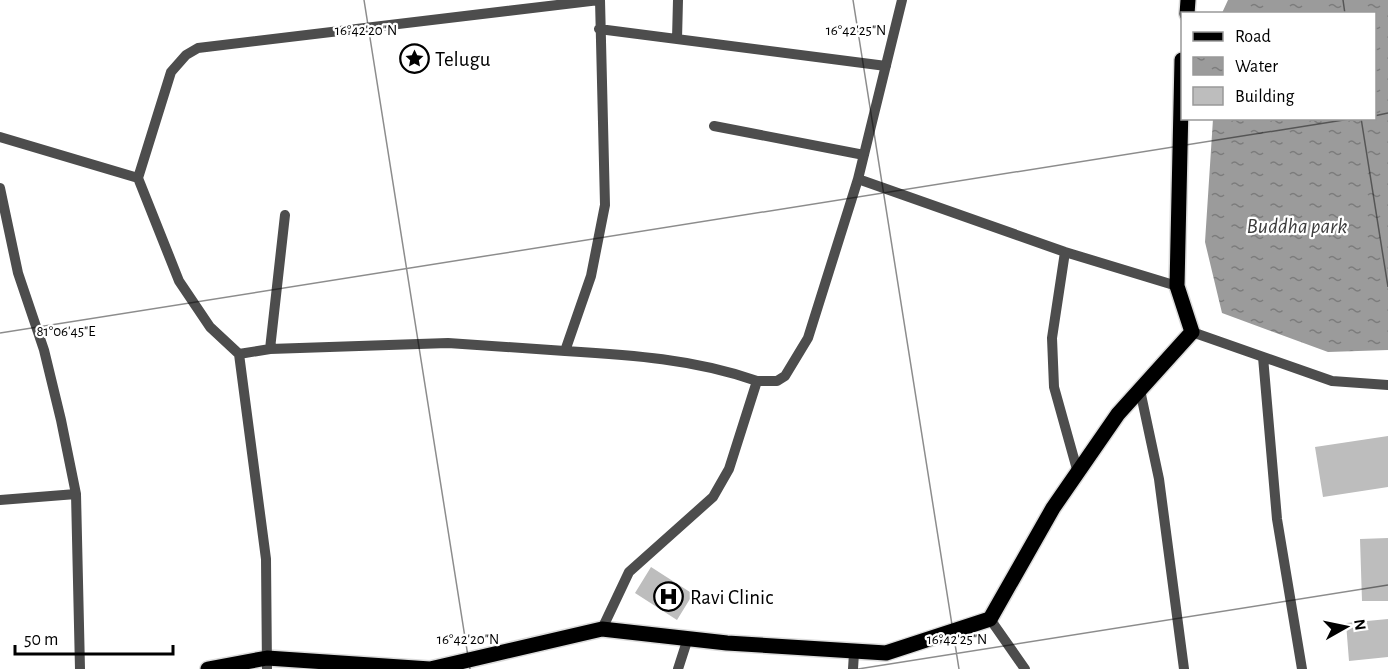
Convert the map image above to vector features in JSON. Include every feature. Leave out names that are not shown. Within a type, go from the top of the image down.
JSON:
[{"type":"main road","points":[[208,669],[267,664],[430,669],[602,629],[688,639],[854,653],[886,653],[990,619],[1053,508],[1118,414],[1192,332],[1177,286],[1181,105]]},
{"type":"street","points":[[267,664],[266,559],[239,354],[210,327],[179,281],[138,178],[171,72],[186,54],[198,48],[599,0],[605,205],[591,276],[566,351]]},
{"type":"street","points":[[677,39],[678,0]]},
{"type":"street","points":[[239,354],[270,349],[448,343],[659,357],[724,369],[757,381],[777,381],[785,376],[808,338],[858,179],[902,0]]},
{"type":"street","points":[[599,29],[886,66]]},
{"type":"street","points":[[714,126],[864,155]]},
{"type":"street","points":[[0,137],[138,178]]},
{"type":"street","points":[[858,179],[1065,252],[1177,286]]},
{"type":"street","points":[[0,188],[18,273],[44,350],[76,494],[80,669]]},
{"type":"street","points":[[270,349],[285,215]]},
{"type":"street","points":[[1065,252],[1053,338],[1054,387],[1078,472]]},
{"type":"street","points":[[1192,332],[1332,381],[1388,385]]},
{"type":"street","points":[[1263,357],[1277,519],[1302,669]]},
{"type":"street","points":[[602,629],[629,572],[713,497],[729,469],[757,381]]},
{"type":"street","points":[[1140,390],[1159,479],[1184,669]]},
{"type":"street","points":[[0,500],[76,494]]},
{"type":"street","points":[[990,619],[1025,669]]},
{"type":"street","points":[[678,669],[688,639]]},
{"type":"street","points":[[853,669],[854,653]]},
{"type":"water","name":"Buddha park","points":[[1228,0],[1388,0],[1388,350],[1328,352],[1222,313],[1205,242],[1213,120],[1376,120],[1376,12],[1222,12]]},
{"type":"building","points":[[1388,436],[1388,487],[1323,497],[1315,447]]},
{"type":"building","points":[[1388,538],[1388,601],[1362,601],[1360,539]]},
{"type":"building","points":[[651,567],[693,594],[677,620],[635,593]]},
{"type":"building","points":[[1388,619],[1388,657],[1349,661],[1346,623]]},
{"type":"place","name":"Telugu","points":[[414,59]]},
{"type":"place","name":"Ravi Clinic","points":[[669,597]]}]
